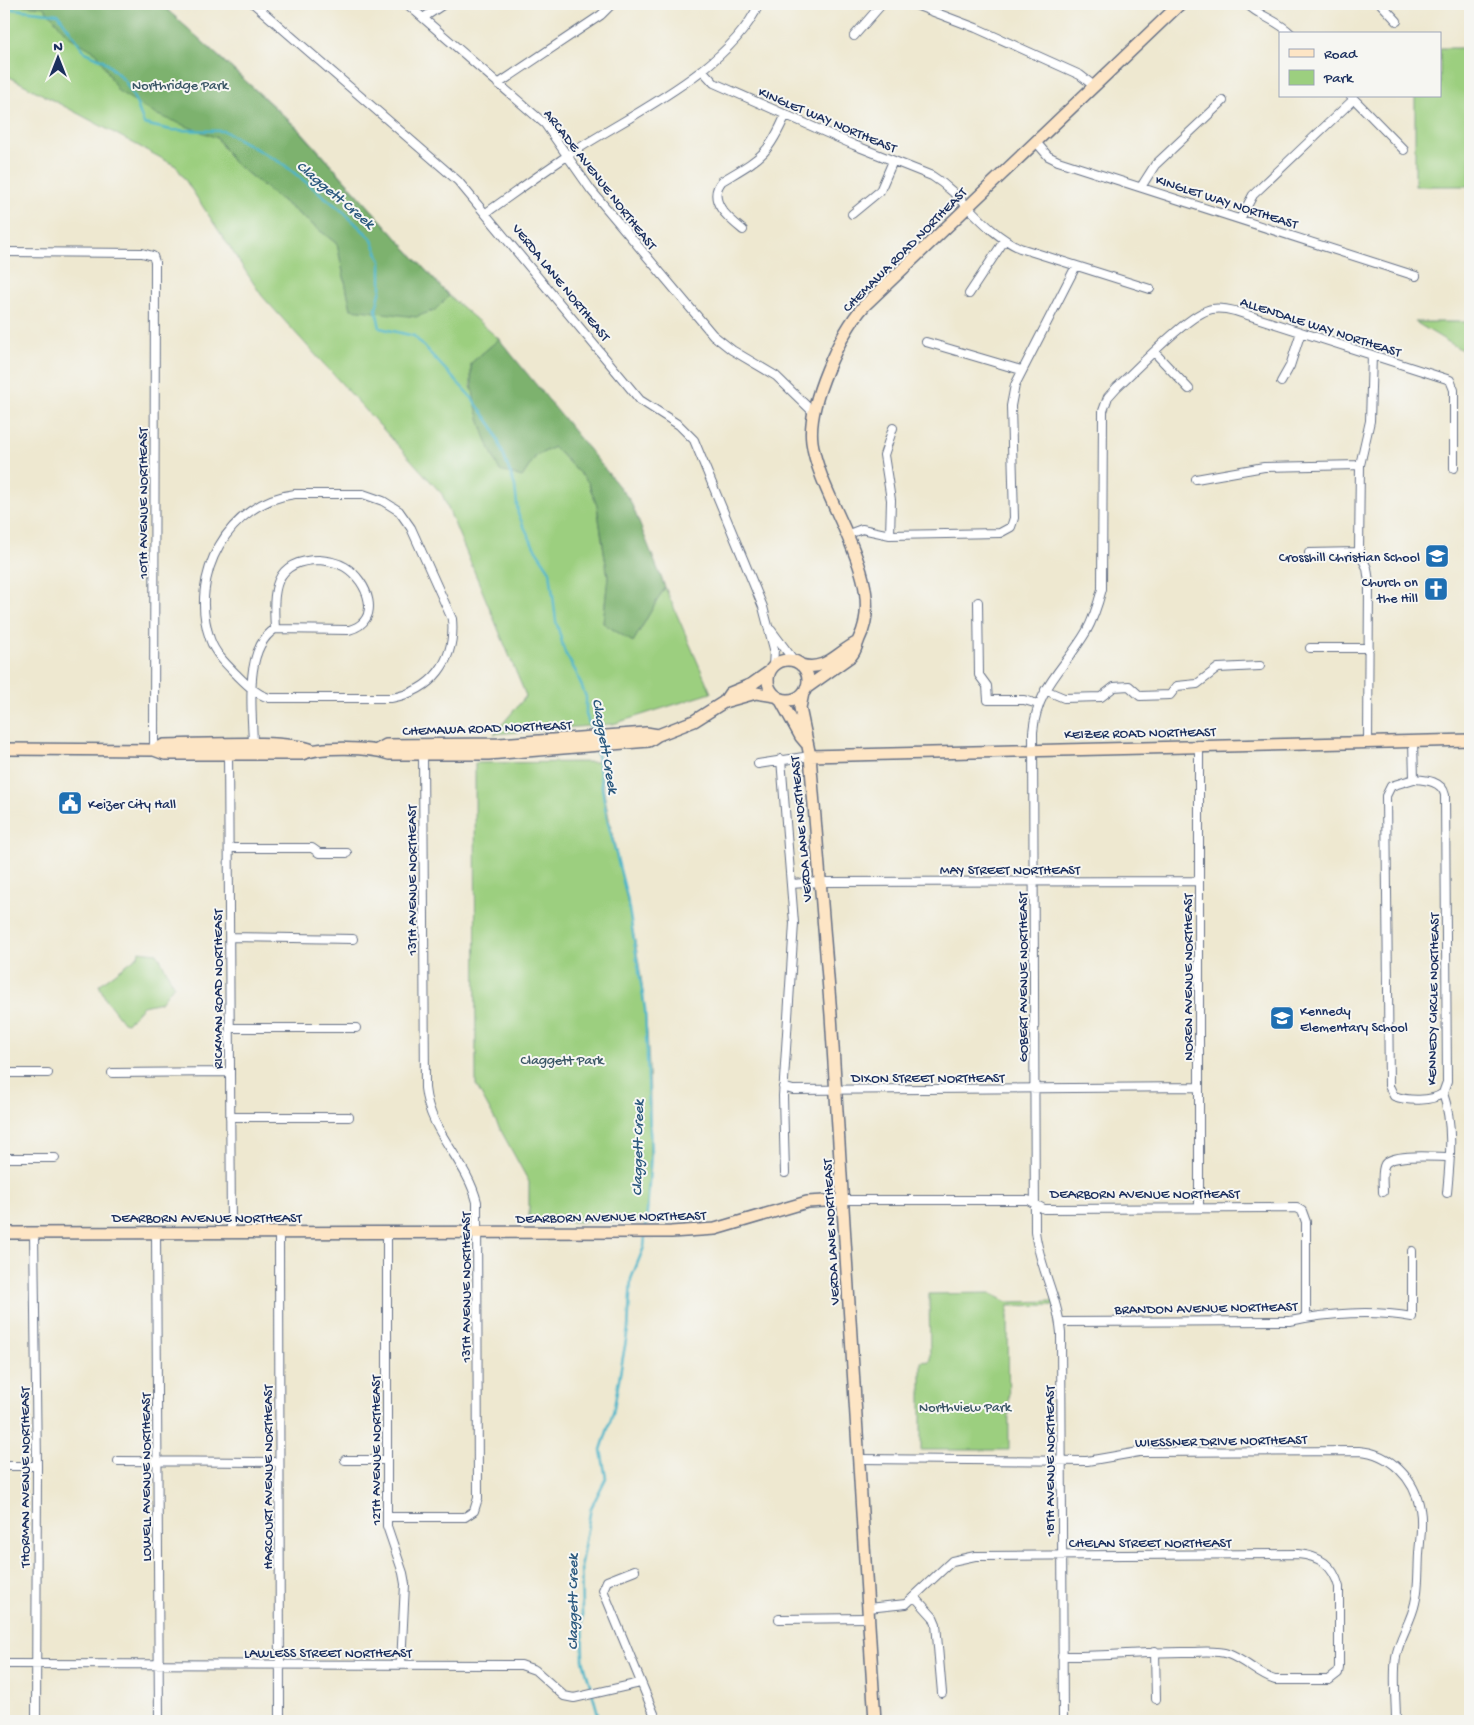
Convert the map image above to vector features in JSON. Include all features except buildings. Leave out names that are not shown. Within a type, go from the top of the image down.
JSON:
[{"type":"street","name":"VERDA LANE NORTHEAST","points":[[254,4],[439,163],[486,213],[640,400],[679,425],[694,440],[719,496],[771,630],[775,656],[771,670]]},
{"type":"street","name":"ARCADE AVENUE NORTHEAST","points":[[407,4],[545,124],[591,190],[712,336],[776,376],[814,412]]},
{"type":"street","points":[[423,18],[444,4]]},
{"type":"street","points":[[498,84],[601,15],[612,4]]},
{"type":"street","points":[[486,213],[567,156],[712,65],[748,23],[758,4]]},
{"type":"street","points":[[854,36],[882,4]]},
{"type":"street","points":[[913,4],[976,28],[1080,75],[1094,86]]},
{"type":"street","points":[[1247,4],[1254,11],[1283,26],[1289,32]]},
{"type":"street","points":[[1381,4],[1397,21]]},
{"type":"street","name":"CHEMAWA ROAD NORTHEAST","points":[[805,690],[844,664],[856,650],[865,626],[868,603],[865,586],[814,453],[811,433],[814,412],[831,361],[850,321],[1177,5]]},
{"type":"street","name":"KINGLET WAY NORTHEAST","points":[[702,71],[714,83],[932,176],[942,182],[989,230],[1004,241],[1150,289]]},
{"type":"street","points":[[1240,219],[1253,195],[1352,98],[1404,150]]},
{"type":"street","points":[[1142,187],[1155,165],[1223,101]]},
{"type":"street","points":[[743,230],[729,219],[717,201],[717,186],[764,153],[775,139],[786,114]]},
{"type":"street","name":"KINGLET WAY NORTHEAST","points":[[1036,142],[1048,156],[1058,161],[1416,276]]},
{"type":"street","points":[[852,214],[880,191],[893,160]]},
{"type":"street","points":[[969,294],[1004,241]]},
{"type":"street","name":"10TH AVENUE NORTHEAST","points":[[4,252],[142,253],[153,256],[156,268],[154,750]]},
{"type":"street","points":[[846,535],[868,530],[890,535],[1000,532],[1011,527],[1014,518],[1011,406],[1014,385],[1076,266]]},
{"type":"street","name":"ALLENDALE WAY NORTHEAST","points":[[1032,749],[1034,720],[1038,704],[1045,690],[1086,631],[1095,614],[1102,589],[1103,411],[1108,397],[1193,318],[1211,309],[1235,311],[1450,380],[1454,390],[1454,468]]},
{"type":"street","points":[[1281,382],[1290,366],[1301,332]]},
{"type":"street","points":[[926,342],[1021,370]]},
{"type":"street","points":[[1155,353],[1189,389]]},
{"type":"street","points":[[1368,742],[1369,582],[1367,568],[1359,552],[1360,465],[1370,415],[1372,355]]},
{"type":"street","points":[[890,535],[891,500],[884,455],[893,428]]},
{"type":"street","points":[[1196,479],[1264,467],[1360,465]]},
{"type":"street","points":[[295,494],[363,494],[383,501],[399,511],[411,528],[452,619],[450,653],[437,675],[417,690],[391,698],[268,698],[252,689],[220,656],[211,640],[207,624],[206,590],[209,570],[221,542],[232,526],[256,507],[277,498],[295,494]]},
{"type":"street","points":[[1309,553],[1359,552]]},
{"type":"street","points":[[253,749],[252,689],[254,658],[267,636],[275,629],[355,628],[368,614],[369,600],[367,592],[353,573],[339,564],[319,560],[295,564],[281,576],[275,588],[275,629]]},
{"type":"street","points":[[978,602],[979,675],[988,686],[988,700],[1018,699],[1038,704]]},
{"type":"street","name":"VERDA LANE NORTHEAST","points":[[771,630],[798,663]]},
{"type":"street","points":[[798,663],[807,675],[805,690],[793,700],[777,697],[768,685],[771,670],[783,661],[798,663],[812,667],[825,664],[858,642]]},
{"type":"street","points":[[1310,648],[1369,648]]},
{"type":"street","points":[[1045,690],[1064,698],[1101,697],[1114,687],[1129,686],[1140,696],[1170,695],[1178,686],[1201,683],[1218,668],[1260,666]]},
{"type":"street","name":"CHEMAWA ROAD NORTHEAST","points":[[724,702],[730,693],[752,684],[771,670]]},
{"type":"street","name":"VERDA LANE NORTHEAST","points":[[805,690],[800,708],[808,736],[806,743]]},
{"type":"street","name":"CHEMAWA ROAD NORTHEAST","points":[[4,749],[154,750],[164,754],[253,749],[302,754],[312,750],[377,750],[386,745],[423,750],[488,754],[579,743],[629,739],[648,741],[658,735],[694,721],[724,702],[737,700],[756,693],[777,697]]},
{"type":"street","name":"VERDA LANE NORTHEAST","points":[[777,697],[806,743],[810,756],[844,1200],[875,1721]]},
{"type":"street","name":"KEIZER ROAD NORTHEAST","points":[[810,756],[1032,749],[1470,740]]},
{"type":"street","points":[[1413,741],[1414,779]]},
{"type":"street","name":"NOREN AVENUE NORTHEAST","points":[[1199,745],[1199,1208]]},
{"type":"street","name":"GOBERT AVENUE NORTHEAST","points":[[1032,749],[1035,1204]]},
{"type":"street","name":"RICKMAN ROAD NORTHEAST","points":[[228,750],[231,1232]]},
{"type":"street","name":"13TH AVENUE NORTHEAST","points":[[387,1517],[464,1517],[474,1511],[478,1504],[479,1232],[477,1207],[473,1189],[466,1173],[445,1144],[427,1104],[424,1049],[423,750]]},
{"type":"street","points":[[758,764],[810,756]]},
{"type":"street","points":[[781,759],[793,931],[783,1087],[785,1173]]},
{"type":"street","name":"KENNEDY CIRCLE NORTHEAST","points":[[1414,779],[1437,784],[1444,790],[1445,795],[1447,1082],[1443,1093],[1432,1099],[1400,1098],[1394,1096],[1388,1086],[1386,796],[1391,786],[1414,779]]},
{"type":"street","points":[[229,848],[312,848],[319,853],[347,853]]},
{"type":"street","name":"MAY STREET NORTHEAST","points":[[791,884],[820,882],[1199,880]]},
{"type":"street","points":[[230,937],[353,939]]},
{"type":"street","points":[[230,1028],[356,1028]]},
{"type":"street","points":[[112,1073],[229,1072]]},
{"type":"street","points":[[4,1073],[48,1073]]},
{"type":"street","name":"DIXON STREET NORTHEAST","points":[[783,1087],[793,1090],[836,1090],[1199,1087]]},
{"type":"street","points":[[1443,1093],[1447,1106],[1450,1157],[1447,1194]]},
{"type":"street","points":[[230,1117],[349,1116]]},
{"type":"street","points":[[1383,1192],[1383,1170],[1385,1165],[1394,1158],[1450,1157]]},
{"type":"street","points":[[4,1158],[55,1158]]},
{"type":"street","name":"DEARBORN AVENUE NORTHEAST","points":[[4,1232],[671,1232],[715,1229],[807,1202],[844,1200],[1028,1200],[1044,1209],[1290,1207],[1302,1211],[1306,1222],[1306,1318]]},
{"type":"street","name":"18TH AVENUE NORTHEAST","points":[[1035,1204],[1036,1243],[1060,1322],[1062,1721]]},
{"type":"street","name":"THORMAN AVENUE NORTHEAST","points":[[34,1232],[37,1466],[36,1721]]},
{"type":"street","name":"LOWELL AVENUE NORTHEAST","points":[[156,1232],[159,1721]]},
{"type":"street","name":"HARCOURT AVENUE NORTHEAST","points":[[279,1232],[280,1721]]},
{"type":"street","name":"12TH AVENUE NORTHEAST","points":[[387,1232],[387,1517],[388,1534],[398,1557],[405,1584],[401,1664]]},
{"type":"street","name":"BRANDON AVENUE NORTHEAST","points":[[1060,1322],[1290,1321],[1318,1315],[1412,1317],[1412,1251]]},
{"type":"street","name":"WIESSNER DRIVE NORTHEAST","points":[[858,1460],[1102,1460],[1139,1452],[1359,1451],[1379,1455],[1400,1469],[1417,1498],[1420,1508],[1421,1528],[1416,1600],[1410,1621],[1400,1641],[1396,1658],[1396,1721]]},
{"type":"street","points":[[345,1460],[387,1460]]},
{"type":"street","points":[[118,1461],[279,1462]]},
{"type":"street","points":[[4,1466],[37,1466]]},
{"type":"street","name":"CHELAN STREET NORTHEAST","points":[[779,1619],[868,1613],[901,1605],[915,1597],[942,1568],[961,1557],[1298,1554],[1312,1556],[1328,1565],[1336,1574],[1338,1586],[1339,1668],[1335,1676],[1322,1682],[1266,1678],[1228,1654],[1217,1652],[1155,1652]]},
{"type":"street","points":[[635,1570],[607,1581],[602,1587],[657,1721]]},
{"type":"street","points":[[915,1597],[933,1617],[936,1624],[942,1693]]},
{"type":"street","points":[[1062,1656],[1101,1656],[1155,1652],[1156,1699]]},
{"type":"street","name":"LAWLESS STREET NORTHEAST","points":[[4,1664],[521,1665],[535,1670],[564,1696],[580,1698],[640,1682]]},
{"type":"green space","points":[[4,4],[161,4],[301,131],[449,296],[499,339],[471,363],[471,387],[522,477],[536,456],[554,447],[588,482],[597,506],[608,577],[603,623],[633,642],[665,587],[711,693],[613,724],[494,734],[526,696],[442,494],[262,296],[176,166],[4,74]],"holes":[[[217,138],[283,164],[381,289],[351,309],[337,244],[233,162]]]},
{"type":"green space","name":"Northridge Park","points":[[5,4],[161,4],[301,132],[449,296],[435,310],[416,317],[351,309],[337,244],[233,162],[217,138],[155,114],[118,91],[97,53],[68,36],[44,7]]},
{"type":"green space","points":[[1442,48],[1470,48],[1470,186],[1415,186],[1415,98],[1442,98]]},
{"type":"green space","points":[[1415,322],[1470,322],[1470,355]]},
{"type":"green space","points":[[499,339],[630,500],[665,587],[633,642],[603,623],[608,577],[597,506],[588,482],[554,447],[536,456],[522,477],[500,471],[494,458],[479,418],[473,391],[471,363]]},
{"type":"green space","name":"Claggett Park","points":[[599,762],[636,947],[645,1009],[649,1062],[650,1116],[647,1222],[529,1222],[529,1182],[476,1085],[475,763]]},
{"type":"green space","points":[[139,951],[157,953],[174,985],[161,1002],[143,1006],[127,1023],[123,1022],[106,1000],[99,985],[138,956]]},
{"type":"green space","name":"Northview Park","points":[[990,1293],[1008,1302],[1055,1301],[1056,1305],[1008,1306],[1009,1450],[921,1450],[921,1362],[930,1361],[929,1294]]},
{"type":"waterway","name":"Claggett Creek","points":[[4,8],[58,14],[85,52],[103,60],[125,81],[136,102],[144,124],[171,130],[224,131],[283,164],[340,209],[371,238],[381,261],[381,289],[376,309],[380,328],[414,336],[472,398],[493,427],[515,486],[518,514],[534,547],[550,571],[556,621],[565,653],[576,672],[586,697],[586,714],[592,733]]},
{"type":"waterway","name":"Claggett Creek","points":[[596,748],[607,819],[627,897],[645,1009],[651,1153],[646,1228]]},
{"type":"waterway","name":"Claggett Creek","points":[[600,1721],[583,1660],[581,1563],[591,1508],[606,1478],[601,1450],[613,1413],[628,1329],[631,1279],[644,1247],[645,1236]]},
{"type":"place","name":"Crosshill Christian School","points":[[1437,556]]},
{"type":"place","name":"Church on the Hill","points":[[1436,589]]},
{"type":"place","name":"Keizer City Hall","points":[[70,803]]},
{"type":"place","name":"Kennedy Elementary School","points":[[1282,1018]]}]
